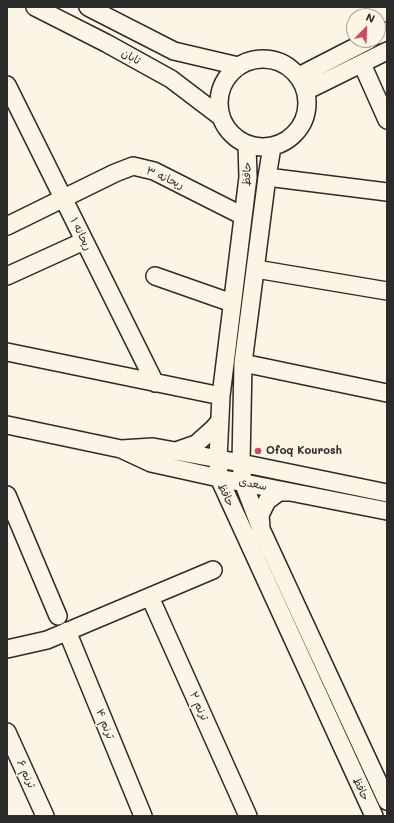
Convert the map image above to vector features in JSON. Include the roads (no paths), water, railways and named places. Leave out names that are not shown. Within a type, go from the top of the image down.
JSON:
[{"type":"street","name":"تابان","points":[[35,7],[106,43],[171,79],[221,117]]},
{"type":"street","points":[[88,7],[119,14],[174,51],[238,66]]},
{"type":"street","points":[[303,84],[357,48]]},
{"type":"street","points":[[303,84],[362,64],[387,51]]},
{"type":"street","points":[[264,59],[277,61],[289,67],[303,84],[308,106],[305,120],[297,132],[286,142],[272,147],[260,147],[247,144],[236,138],[227,128],[221,117],[219,103],[221,89],[228,76],[238,66],[250,61],[264,59]]},
{"type":"street","points":[[362,64],[383,101],[387,120]]},
{"type":"street","name":"ریحانه ۱","points":[[7,86],[155,383]]},
{"type":"street","name":"حافظ","points":[[247,144],[248,177],[221,396],[218,458],[219,478],[374,816]]},
{"type":"street","name":"حافظ","points":[[272,147],[243,363],[241,463],[243,482],[261,529],[387,800]]},
{"type":"street","name":"ریحانه ۳","points":[[7,226],[115,173],[133,166],[154,171],[243,216]]},
{"type":"street","points":[[267,177],[387,192]]},
{"type":"street","points":[[7,276],[84,241]]},
{"type":"street","points":[[256,269],[387,291]]},
{"type":"street","points":[[155,276],[232,303]]},
{"type":"street","points":[[7,352],[221,396]]},
{"type":"street","points":[[243,363],[387,393]]},
{"type":"street","points":[[176,451],[196,444],[220,422]]},
{"type":"street","name":"سعدی","points":[[7,425],[121,449],[151,463],[386,513]]},
{"type":"street","name":"سعدی","points":[[121,449],[153,447],[218,458],[387,493]]},
{"type":"street","points":[[261,529],[260,514],[267,501],[279,492],[293,492]]},
{"type":"street","points":[[7,495],[58,616]]},
{"type":"street","points":[[7,649],[46,640],[213,570]]},
{"type":"street","name":"ترنم ۲","points":[[150,597],[248,816]]},
{"type":"street","name":"ترنم ۴","points":[[67,631],[143,816]]},
{"type":"street","name":"ترنم ۶","points":[[7,732],[45,816]]},
{"type":"place","name":"Ofoq Kourosh","points":[[258,451]]}]
